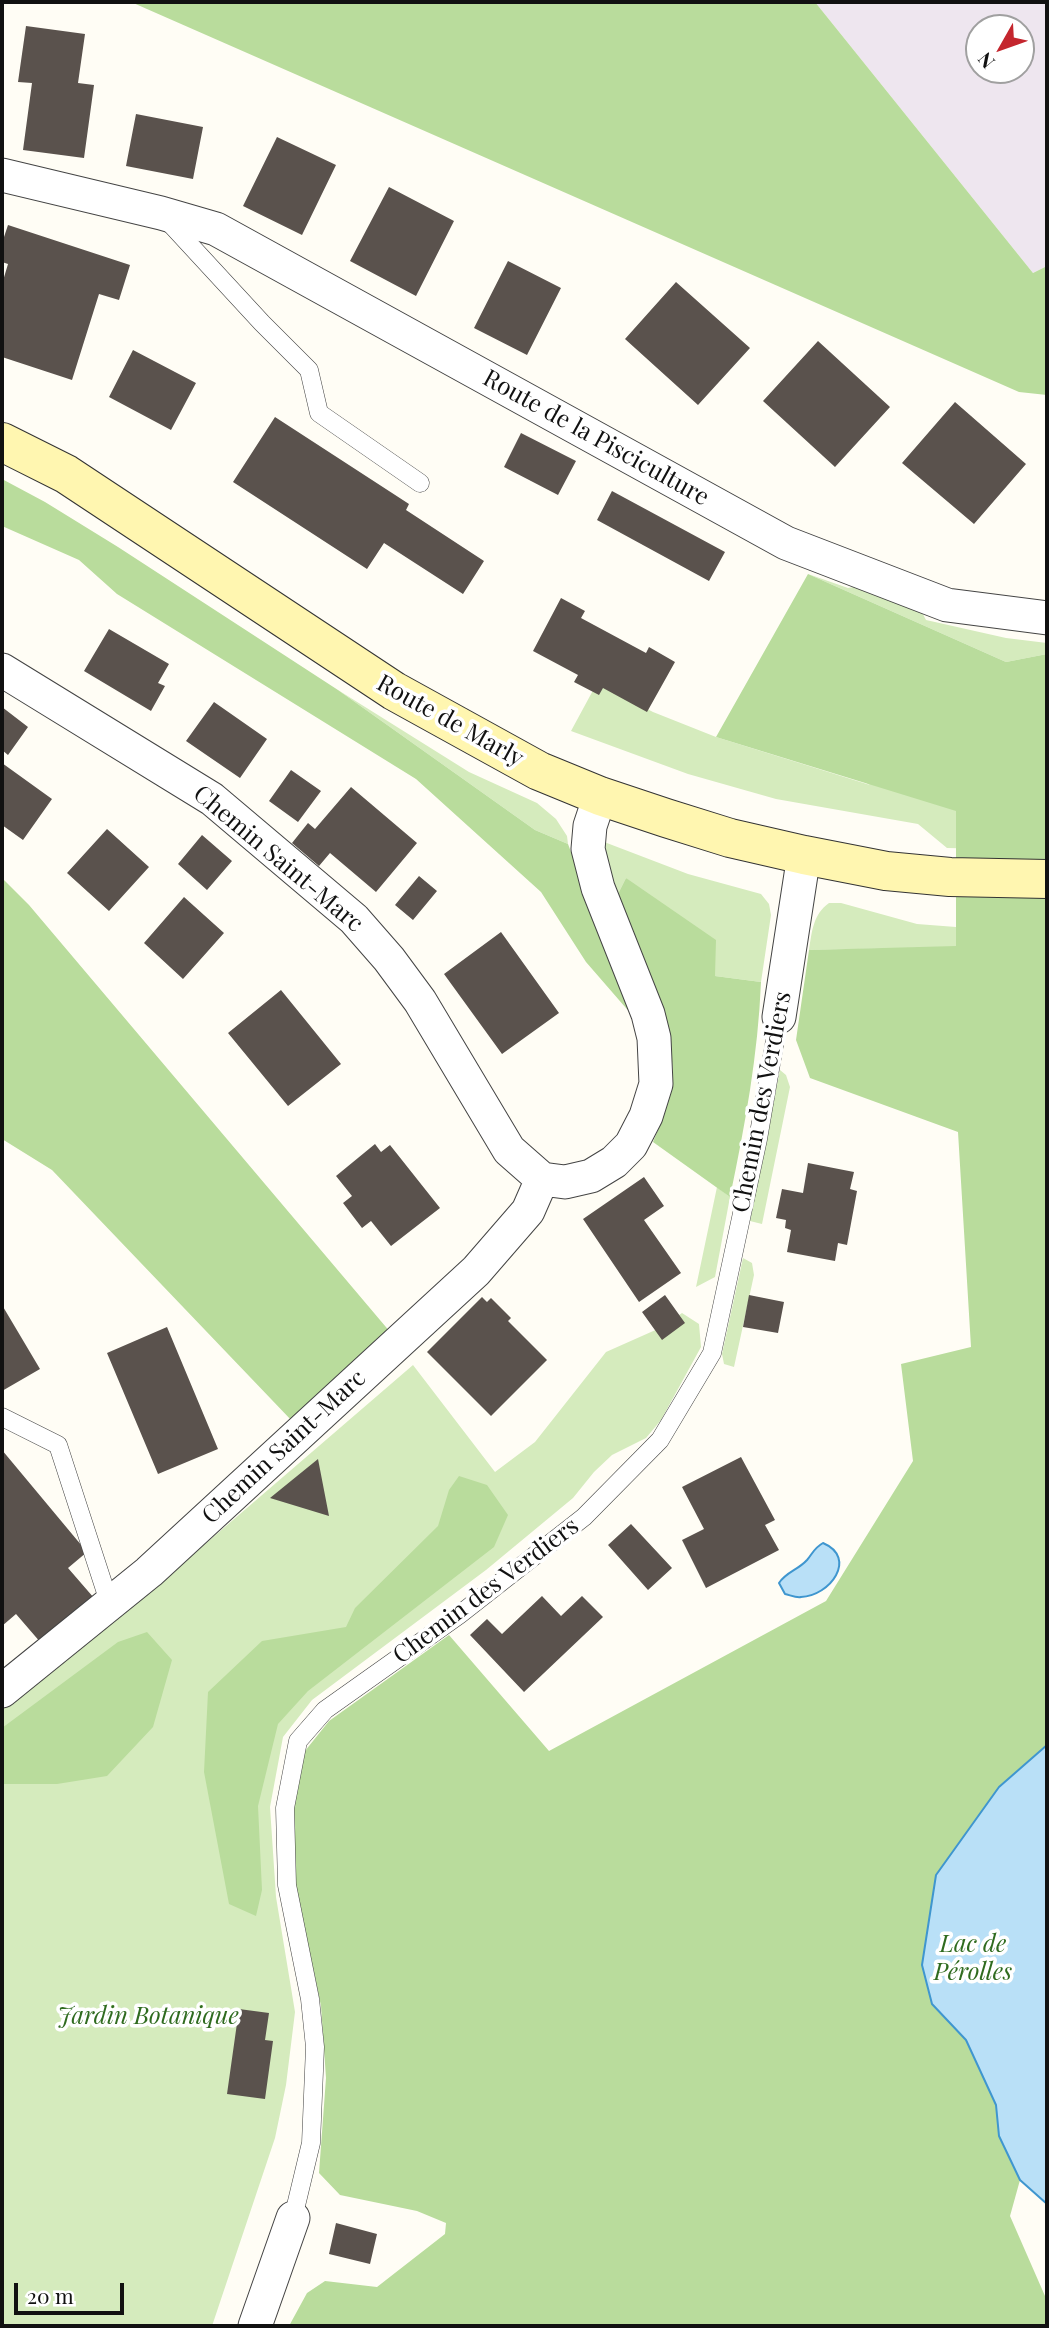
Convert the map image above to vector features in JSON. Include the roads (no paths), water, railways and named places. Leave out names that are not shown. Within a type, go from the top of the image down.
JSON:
[{"type":"main road","name":"Route de Marly","points":[[2,442],[66,474],[394,691],[539,771],[600,796],[730,838],[804,855],[886,871],[950,877],[1047,879]]},
{"type":"street","name":"Route de la Pisciculture","points":[[2,175],[216,229],[786,542],[947,605],[1047,618]]},
{"type":"street","name":"Chemin Saint-Marc","points":[[2,670],[212,799],[354,919],[389,959],[420,1001],[509,1150],[542,1179],[528,1211],[476,1271],[149,1572],[2,1691]]},
{"type":"street","points":[[542,1179],[565,1182],[591,1176],[614,1162],[631,1145],[646,1116],[656,1084],[654,1038],[648,1014],[598,888],[587,849],[590,826],[600,796]]},
{"type":"street","name":"Chemin des Verdiers","points":[[779,1017],[804,855]]},
{"type":"street","name":"Chemin des Verdiers","points":[[255,2326],[293,2218]]},
{"type":"lane","points":[[161,213],[261,323],[309,370],[319,413],[420,483]]},
{"type":"lane","name":"Chemin des Verdiers","points":[[293,2218],[311,2143],[315,2046],[310,1999],[288,1885],[285,1808],[298,1741],[325,1710],[459,1615],[584,1517],[660,1440],[712,1353],[758,1139],[779,1017]]},
{"type":"lane","points":[[2,1417],[58,1445],[110,1605]]},
{"type":"water","points":[[823,1543],[833,1550],[838,1558],[836,1575],[822,1590],[812,1595],[799,1597],[785,1594],[779,1583]]},
{"type":"water","name":"Lac de Pérolles","points":[[1047,1745],[1047,2204],[1020,2180],[999,2136],[996,2105],[966,2040],[932,2004],[922,1965],[936,1875],[999,1787]]},
{"type":"park label","name":"Jardin Botanique","points":[[148,2017]]}]
